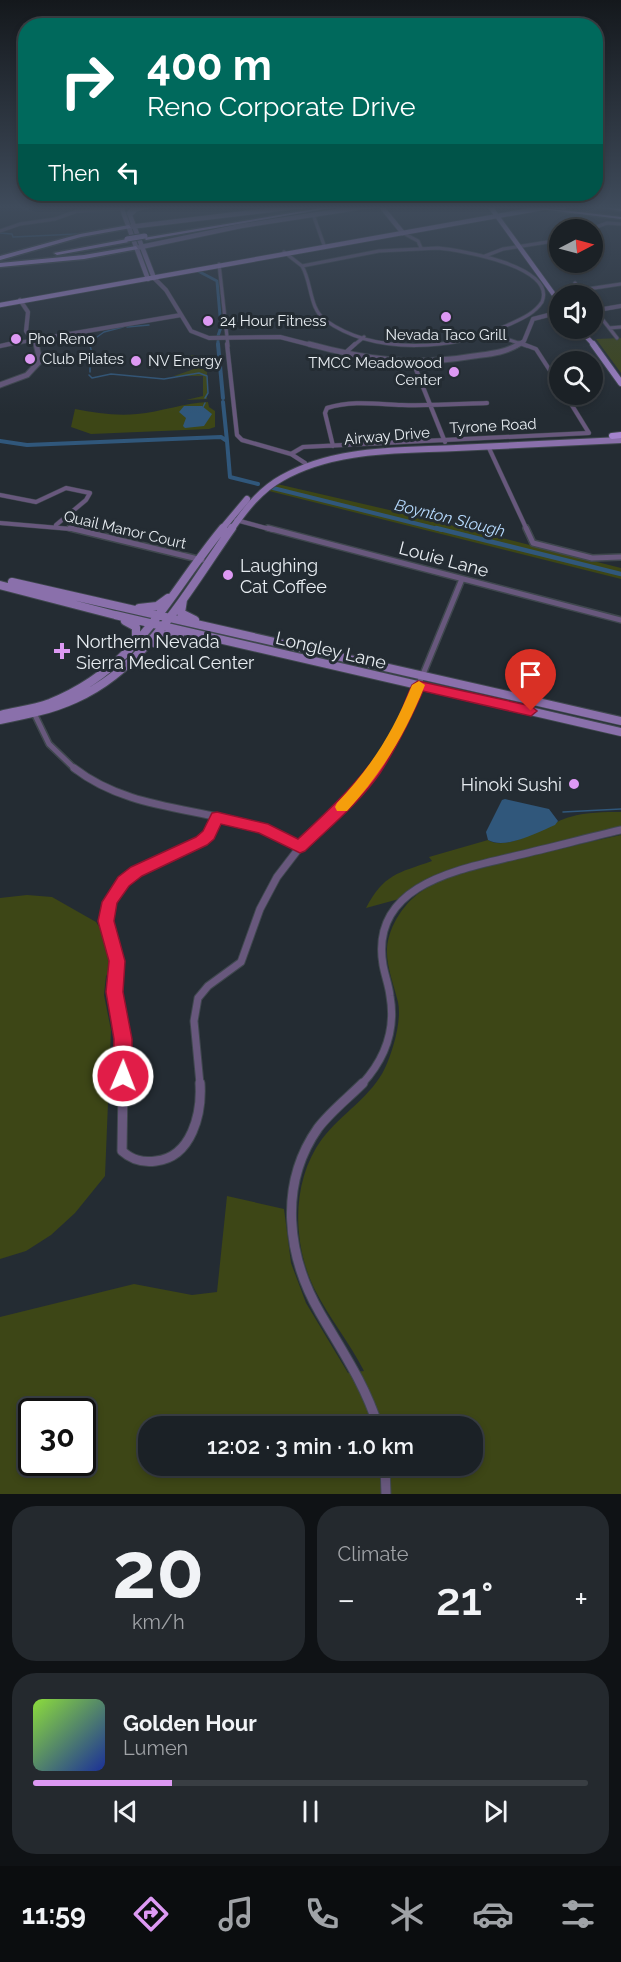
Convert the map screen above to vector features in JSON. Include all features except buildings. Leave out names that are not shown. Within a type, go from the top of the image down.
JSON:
[{"type":"main road","points":[[151,277],[161,275]]},
{"type":"main road","points":[[0,304],[164,275]]},
{"type":"main road","points":[[539,275],[549,288]]},
{"type":"main road","points":[[588,339],[621,383]]},
{"type":"main road","points":[[612,436],[621,437]]},
{"type":"main road","name":"Airway Drive","points":[[160,621],[200,560],[260,487],[282,473],[305,463],[364,450],[445,443],[612,436]]},
{"type":"main road","name":"Airway Drive","points":[[160,621],[188,590],[234,519],[255,498],[281,478],[311,465],[338,457],[367,453],[621,437]]},
{"type":"main road","points":[[406,450],[445,443],[488,446]]},
{"type":"main road","points":[[281,478],[305,463]]},
{"type":"main road","points":[[111,605],[142,609],[157,606],[165,601],[183,578],[192,571]]},
{"type":"main road","name":"Longley Lane","points":[[0,579],[111,605],[206,636],[621,730]]},
{"type":"main road","name":"Longley Lane","points":[[0,585],[82,607],[247,636],[621,721]]},
{"type":"main road","points":[[188,590],[180,607],[184,615],[247,636]]},
{"type":"main road","points":[[82,607],[103,616],[133,624],[137,636],[133,649]]},
{"type":"main road","points":[[0,714],[33,711],[92,684],[117,665],[160,621]]},
{"type":"main road","points":[[127,666],[160,621]]},
{"type":"main road","points":[[0,720],[83,696],[142,657],[158,639],[165,635],[176,633],[206,636]]},
{"type":"street","points":[[221,275],[237,435],[242,440],[291,454],[305,463]]},
{"type":"street","points":[[305,275],[319,315],[340,330],[395,342],[430,344],[463,341],[492,334],[534,312],[542,304],[543,295],[537,283],[528,275]]},
{"type":"street","points":[[151,277],[162,292],[167,294],[195,334],[227,339],[280,337],[377,360],[413,362],[452,360],[510,350],[526,338],[533,319],[549,314]]},
{"type":"street","points":[[603,287],[621,284]]},
{"type":"street","points":[[0,385],[24,376],[37,366],[40,356],[34,340],[26,331],[28,312],[23,300]]},
{"type":"street","points":[[603,308],[621,306]]},
{"type":"street","points":[[0,346],[181,315]]},
{"type":"street","points":[[603,321],[617,338]]},
{"type":"street","points":[[609,328],[621,327]]},
{"type":"street","points":[[492,334],[537,351],[549,369]]},
{"type":"street","points":[[344,354],[364,337]]},
{"type":"street","points":[[413,362],[445,443]]},
{"type":"street","points":[[333,446],[325,413],[330,407],[358,402],[397,405],[488,403]]},
{"type":"street","name":"Tyrone Road","points":[[291,454],[303,447],[445,443],[589,433],[572,405]]},
{"type":"street","points":[[488,446],[533,543],[592,558],[621,557]]},
{"type":"street","points":[[0,495],[37,502],[66,488],[91,494],[79,508],[67,512],[56,525]]},
{"type":"street","name":"Louie Lane","points":[[234,519],[621,620]]},
{"type":"street","name":"Quail Manor Court","points":[[0,523],[56,525],[89,531],[148,549],[208,561]]},
{"type":"street","points":[[217,817],[208,835],[201,841],[136,872],[124,881],[115,892],[107,913],[107,927],[117,961],[115,992],[123,1039],[122,1151],[132,1160],[151,1162],[166,1160],[183,1148],[193,1130],[201,1098],[194,1021],[195,1005],[208,986],[241,962],[268,891],[292,856],[342,807],[374,771],[398,732],[462,579]]},
{"type":"street","points":[[33,711],[44,736],[57,754],[91,782],[140,803],[262,828],[300,847]]},
{"type":"street","points":[[376,1416],[372,1402],[363,1384],[314,1302],[299,1271],[293,1242],[291,1206],[297,1171],[308,1143],[325,1120],[367,1078],[383,1056],[392,1014],[382,957],[384,933],[402,901],[421,885],[431,880],[467,868],[621,830]]},
{"type":"street","points":[[385,1476],[386,1494]]},
{"type":"green space","points":[[621,338],[621,373],[596,339]]},
{"type":"green space","points":[[193,355],[199,356],[207,372],[207,399],[186,400],[203,396],[203,376],[174,376],[194,369],[195,365],[185,358]]},
{"type":"green space","points":[[208,402],[209,407],[215,411],[215,427],[209,429],[91,434],[71,427],[75,409],[129,415]]},
{"type":"green space","points":[[277,484],[621,568],[621,579],[269,491]]},
{"type":"green space","points":[[621,812],[621,828],[435,875],[415,885],[399,899],[366,908],[386,881],[401,872],[432,861],[429,857],[488,840],[507,843],[518,840],[576,815]]},
{"type":"green space","points":[[621,835],[621,1494],[0,1494],[0,1317],[134,1284],[192,1295],[217,1292],[227,1196],[284,1209],[291,1263],[306,1303],[348,1373],[364,1371],[315,1290],[307,1272],[302,1253],[298,1213],[305,1174],[322,1139],[372,1087],[385,1068],[391,1053],[398,1026],[399,1009],[389,969],[387,948],[388,939],[399,914],[418,894],[442,880],[498,864]]},
{"type":"green space","points":[[27,895],[52,897],[96,922],[104,934],[113,968],[106,976],[104,995],[111,1030],[105,1176],[75,1213],[51,1235],[26,1251],[0,1259],[0,898]]},
{"type":"water","points":[[184,406],[202,406],[212,414],[204,426],[185,428],[183,426],[186,418],[179,412]]},
{"type":"water","points":[[502,800],[549,809],[558,821],[555,825],[531,835],[504,843],[495,843],[488,840],[486,832]]},
{"type":"waterway","points":[[205,275],[217,281],[221,327],[218,336]]},
{"type":"waterway","points":[[127,327],[149,325]]},
{"type":"waterway","points":[[90,342],[104,332],[123,327]]},
{"type":"waterway","points":[[218,344],[223,398]]},
{"type":"waterway","points":[[90,345],[92,354]]},
{"type":"waterway","points":[[89,375],[92,378],[111,374],[164,379],[199,373],[207,376],[208,393],[205,398]]},
{"type":"waterway","points":[[223,402],[227,441]]},
{"type":"waterway","points":[[203,407],[205,403]]},
{"type":"waterway","points":[[0,441],[27,445],[221,437],[227,441]]},
{"type":"waterway","points":[[227,441],[230,477],[258,484]]},
{"type":"waterway","name":"Boynton Slough","points":[[273,488],[442,530]]},
{"type":"waterway","name":"Boynton Slough","points":[[436,528],[621,574]]},
{"type":"waterway","points":[[563,812],[621,809]]},
{"type":"slow traffic","points":[[342,807],[374,771],[388,749],[403,723],[419,685]]},
{"type":"place","name":"Nevada Taco Grill","points":[[446,317]]},
{"type":"place","name":"24 Hour Fitness","points":[[208,321]]},
{"type":"place","name":"Pho Reno","points":[[16,339]]},
{"type":"place","name":"Club Pilates","points":[[30,359]]},
{"type":"place","name":"NV Energy","points":[[136,361]]},
{"type":"place","name":"TMCC Meadowood Center","points":[[454,372]]},
{"type":"place","name":"Laughing Cat Coffee","points":[[228,575]]},
{"type":"place","name":"Northern Nevada Sierra Medical Center","points":[[62,651]]},
{"type":"place","name":"Hinoki Sushi","points":[[574,784]]},
{"type":"route","points":[[123,1076],[123,1039],[115,992],[117,961],[106,921],[110,902],[124,881],[136,872],[201,841],[213,828],[217,817],[262,828],[300,847],[347,802],[374,771],[403,723],[418,685],[531,711]]}]
